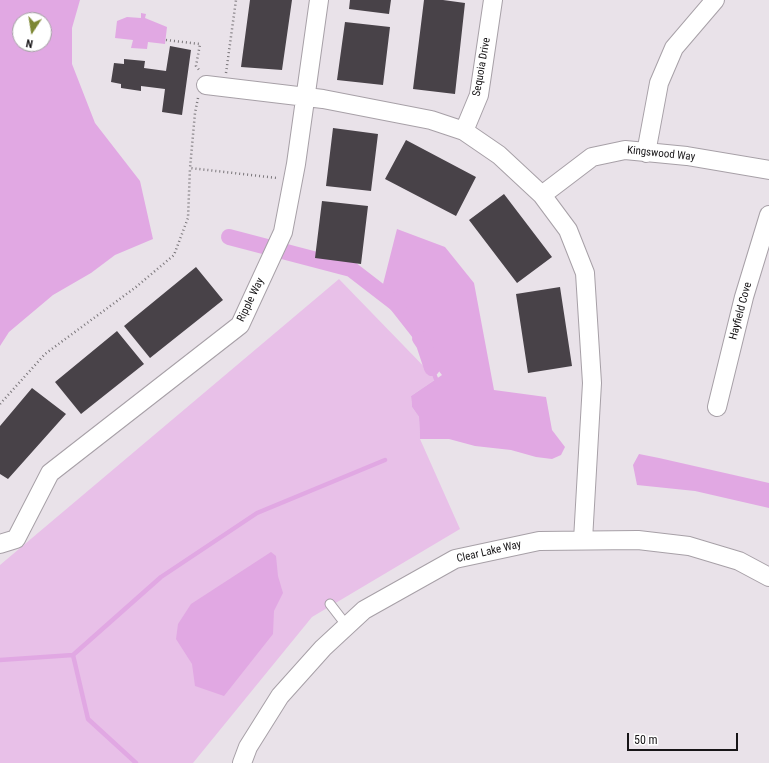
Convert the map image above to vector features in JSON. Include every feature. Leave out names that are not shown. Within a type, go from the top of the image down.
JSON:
[{"type":"street","name":"Ripple Way","points":[[0,544],[16,539],[50,473],[240,325],[282,232],[296,164],[319,0]]},
{"type":"street","name":"Sequoia Drive","points":[[464,131],[479,95],[493,0]]},
{"type":"street","points":[[646,153],[660,83],[674,48],[714,0]]},
{"type":"street","points":[[202,86],[306,97],[431,120],[464,131],[499,155],[542,195],[568,230],[585,273],[592,383],[583,540]]},
{"type":"street","name":"Kingswood Way","points":[[542,195],[592,157],[625,150],[687,156],[769,170]]},
{"type":"street","name":"Hayfield Cove","points":[[717,407],[744,297],[769,215]]},
{"type":"street","name":"Clear Lake Way","points":[[242,763],[248,747],[280,696],[323,648],[364,610],[455,559],[539,540],[638,540],[689,546],[739,561],[769,577]]},
{"type":"lane","points":[[330,604],[347,626]]},
{"type":"path","points":[[226,76],[236,0]]},
{"type":"path","points":[[0,404],[45,354],[136,287],[174,255],[188,218],[190,168],[195,113],[202,86],[196,66],[200,44],[166,40]]},
{"type":"path","points":[[190,168],[279,179]]},
{"type":"shaded area","points":[[0,0],[80,0],[72,28],[72,64],[95,123],[140,181],[153,239],[115,255],[91,273],[53,295],[9,332],[0,346]]},
{"type":"shaded area","points":[[141,13],[146,14],[145,18],[167,27],[165,44],[148,42],[147,49],[131,48],[133,40],[115,38],[117,21],[127,17],[141,18]]},
{"type":"shaded area","points":[[397,229],[445,247],[474,283],[494,390],[546,397],[552,430],[565,447],[561,455],[552,459],[536,457],[511,450],[475,446],[449,439],[420,439],[419,417],[412,407],[411,396],[442,375],[380,296]]},
{"type":"shaded area","points":[[339,279],[436,379],[411,396],[412,407],[419,417],[420,439],[460,529],[312,617],[193,763],[0,763],[0,565]]},
{"type":"shaded area","points":[[639,454],[769,483],[769,508],[695,491],[637,485],[633,465]]},
{"type":"shaded area","points":[[271,552],[276,556],[278,576],[283,593],[274,611],[273,634],[224,696],[195,686],[192,664],[176,639],[178,624],[191,604]]},
{"type":"building","points":[[250,0],[292,0],[282,70],[241,67]]},
{"type":"building","points":[[350,0],[391,0],[389,14],[349,9]]},
{"type":"building","points":[[424,0],[443,0],[465,3],[455,94],[413,89]]},
{"type":"building","points":[[345,22],[390,27],[383,85],[337,80]]},
{"type":"building","points":[[170,46],[191,50],[182,115],[162,112],[165,89],[141,86],[141,91],[121,88],[121,84],[111,82],[114,63],[124,64],[124,59],[145,61],[144,68],[166,71]]},
{"type":"building","points":[[333,128],[378,134],[371,191],[326,186]]},
{"type":"building","points":[[406,140],[476,177],[456,216],[385,179]]},
{"type":"building","points":[[504,194],[552,257],[517,283],[469,220]]},
{"type":"building","points":[[322,201],[368,206],[361,264],[315,258]]},
{"type":"building","points":[[196,267],[223,300],[150,358],[124,326]]},
{"type":"building","points":[[560,287],[572,366],[528,373],[516,294]]},
{"type":"building","points":[[117,331],[144,364],[81,414],[55,382]]},
{"type":"building","points":[[32,388],[66,414],[8,479],[0,474],[0,426]]},
{"type":"waterway","points":[[229,237],[351,269],[399,306]]},
{"type":"waterway","points":[[420,338],[424,344],[432,368]]},
{"type":"waterway","points":[[432,368],[436,379]]},
{"type":"waterway","points":[[73,655],[161,577],[257,513],[385,460]]},
{"type":"waterway","points":[[0,660],[73,655],[88,719],[136,763]]}]
